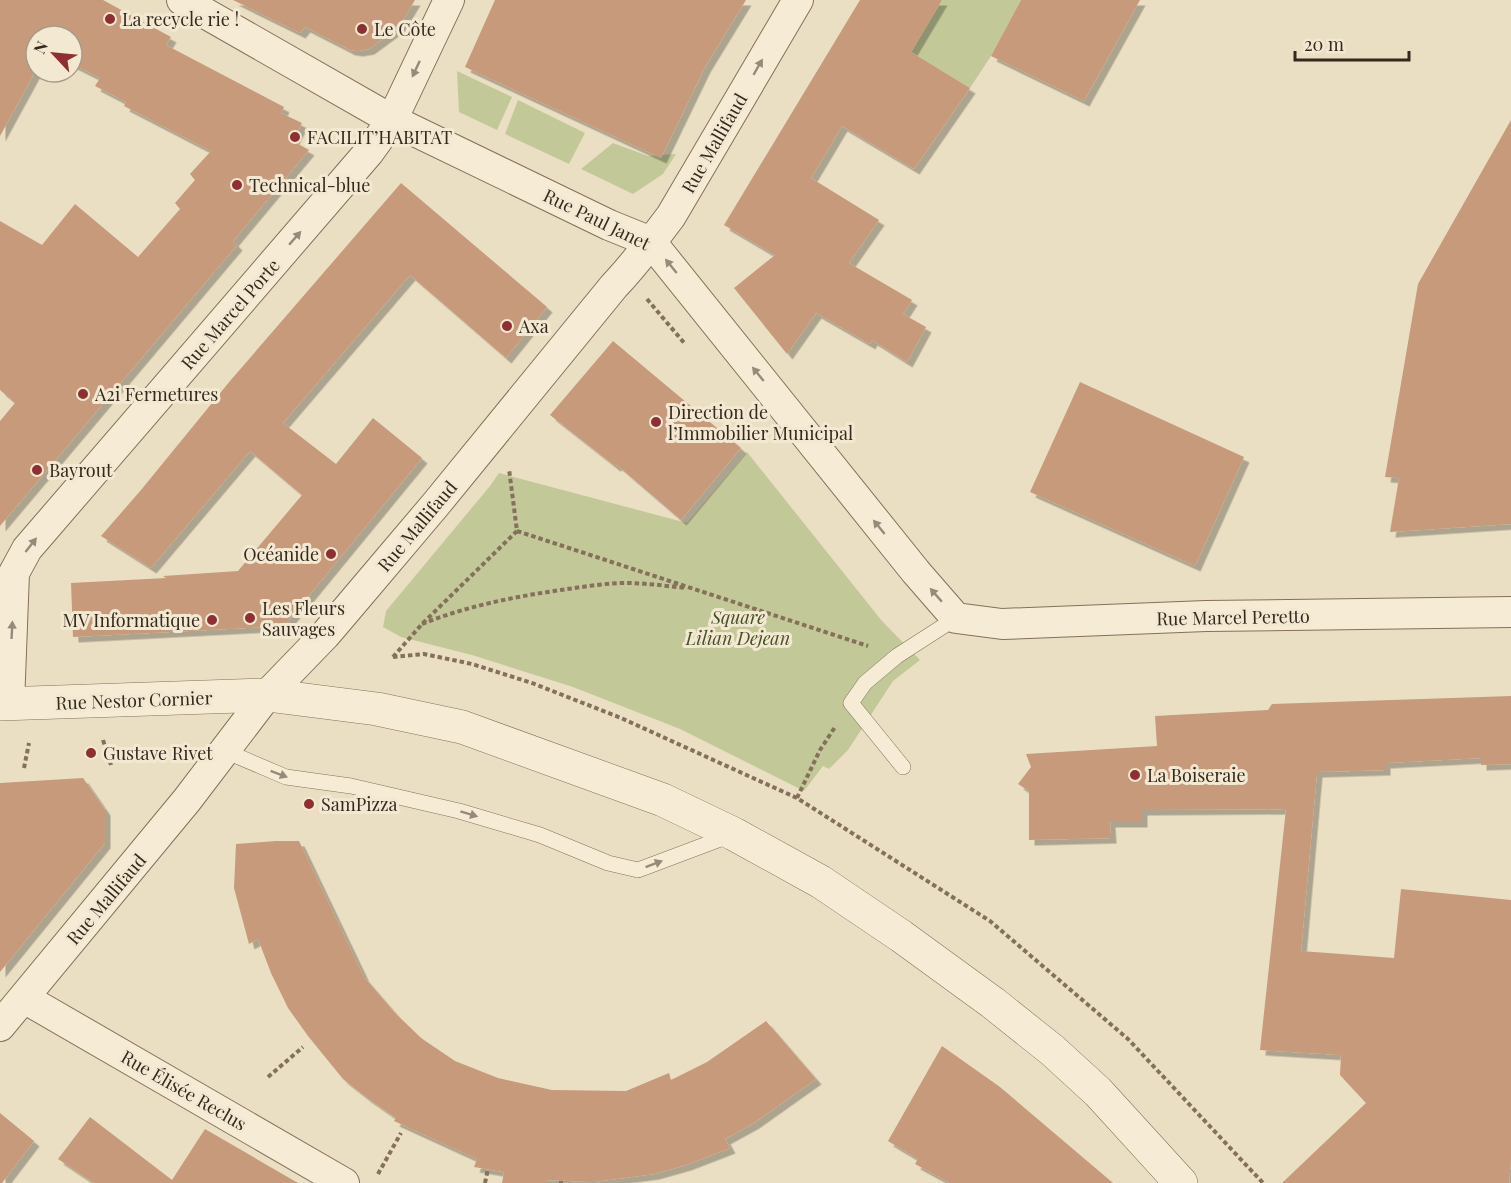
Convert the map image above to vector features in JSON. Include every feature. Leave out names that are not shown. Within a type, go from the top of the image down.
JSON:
[{"type":"street","name":"Rue Paul Janet","points":[[182,0],[392,120],[609,225],[651,242],[916,572],[956,618]]},
{"type":"street","name":"Rue Marcel Porte","points":[[4,704],[14,573],[27,549],[354,170],[392,120],[448,0]]},
{"type":"street","name":"Rue Mallifaud","points":[[0,1026],[187,800],[267,695],[348,608],[651,242],[671,216],[798,0]]},
{"type":"street","name":"Rue Marcel Peretto","points":[[956,618],[1002,624],[1206,616],[1511,612]]},
{"type":"street","name":"Rue Nestor Cornier","points":[[4,704],[267,695],[377,709],[462,727],[663,800],[734,834],[821,882],[901,936],[1052,1050],[1098,1092],[1181,1183]]},
{"type":"street","name":"Rue Élisée Reclus","points":[[24,998],[344,1183]]},
{"type":"lane","points":[[903,767],[851,703],[865,683],[897,656],[956,618]]},
{"type":"lane","points":[[225,751],[286,777],[351,786],[459,811],[540,836],[608,864],[638,870],[734,834]]},
{"type":"path","points":[[509,468],[517,531]]},
{"type":"path","points":[[517,531],[897,656]]},
{"type":"path","points":[[517,531],[422,624],[393,657],[424,654],[472,664],[532,682],[621,718],[797,798],[990,921],[1128,1039],[1263,1183]]},
{"type":"path","points":[[422,624],[482,604],[574,588],[625,583],[694,589]]},
{"type":"path","points":[[797,798],[820,750],[851,703]]},
{"type":"path","points":[[103,740],[111,765]]},
{"type":"path","points":[[24,768],[29,743]]},
{"type":"path","points":[[268,1077],[303,1047]]},
{"type":"path","points":[[373,1183],[401,1134]]},
{"type":"path","points":[[485,1183],[488,1169]]},
{"type":"green space","points":[[942,0],[1021,0],[991,56],[970,88],[911,52]]},
{"type":"green space","points":[[457,71],[512,97],[497,130],[459,112]]},
{"type":"green space","points":[[518,100],[585,133],[569,164],[505,134]]},
{"type":"green space","points":[[613,143],[648,156],[676,154],[663,174],[633,194],[581,169]]},
{"type":"green space","name":"Square Lilian Dejean","points":[[747,452],[882,621],[920,660],[893,681],[848,750],[829,769],[823,766],[804,791],[680,729],[573,687],[472,655],[401,637],[383,627],[386,611],[499,473],[687,523]]},
{"type":"building","points":[[0,0],[103,0],[171,37],[166,45],[284,107],[281,113],[302,123],[293,141],[309,150],[233,241],[237,245],[0,526],[0,421],[15,403],[0,390],[0,221],[42,245],[75,204],[138,257],[180,209],[175,203],[195,180],[190,174],[211,151],[124,106],[126,102],[95,86],[100,78],[84,70],[84,24],[24,24],[24,84],[28,84],[0,136]]},
{"type":"building","points":[[233,0],[415,0],[399,27],[369,49],[358,51],[350,50],[305,27],[300,33]]},
{"type":"building","points":[[495,0],[746,0],[705,67],[661,158],[465,67]]},
{"type":"building","points":[[860,0],[942,0],[911,52],[970,88],[914,169],[842,126],[811,178],[879,220],[849,263],[912,300],[903,314],[926,327],[907,362],[872,340],[870,344],[816,313],[787,354],[734,288],[775,255],[724,225]]},
{"type":"building","points":[[1021,0],[1140,0],[1084,101],[991,56]]},
{"type":"building","points":[[1511,120],[1511,524],[1390,532],[1399,478],[1385,477],[1418,284]]},
{"type":"building","points":[[401,183],[547,307],[506,358],[410,275],[283,423],[336,464],[373,418],[422,458],[284,626],[73,637],[71,583],[166,578],[163,576],[238,571],[302,495],[250,451],[151,568],[101,536],[230,381]]},
{"type":"building","name":"Direction de l’Immobilier Municipal","points":[[613,341],[741,448],[681,520],[617,465],[615,466],[550,415]]},
{"type":"building","points":[[1080,382],[1244,457],[1195,566],[1030,492]]},
{"type":"building","points":[[1511,696],[1511,764],[1481,765],[1481,758],[1385,763],[1385,770],[1317,772],[1301,951],[1394,958],[1401,889],[1511,900],[1511,1157],[1509,1183],[1282,1183],[1366,1103],[1340,1075],[1341,1055],[1260,1050],[1286,809],[1142,810],[1142,822],[1110,822],[1111,838],[1029,840],[1029,791],[1018,784],[1031,767],[1026,754],[1157,746],[1155,716],[1268,710],[1272,704]]},
{"type":"building","points":[[83,778],[105,810],[105,843],[0,972],[0,783]]},
{"type":"building","points":[[299,841],[364,977],[396,1014],[421,1038],[455,1061],[498,1078],[552,1090],[626,1091],[669,1073],[671,1080],[707,1062],[766,1021],[816,1079],[754,1123],[725,1139],[730,1148],[686,1165],[654,1174],[593,1182],[547,1180],[547,1183],[502,1183],[504,1172],[474,1167],[477,1159],[394,1121],[396,1118],[343,1079],[288,1008],[258,939],[249,944],[234,888],[236,844]]},
{"type":"building","points":[[942,1046],[1000,1087],[1113,1183],[950,1183],[915,1164],[918,1159],[888,1141]]},
{"type":"building","points":[[0,1113],[34,1141],[2,1183],[0,1183]]},
{"type":"building","points":[[90,1117],[172,1180],[205,1129],[298,1183],[94,1183],[58,1159]]},
{"type":"place","name":"La recycle rie !","points":[[110,19]]},
{"type":"place","name":"Le Côte","points":[[362,29]]},
{"type":"place","name":"FACILIT’HABITAT","points":[[295,137]]},
{"type":"place","name":"Technical-blue","points":[[237,185]]},
{"type":"place","name":"Axa","points":[[507,326]]},
{"type":"place","name":"A2i Fermetures","points":[[83,394]]},
{"type":"place","name":"Direction de l’Immobilier Municipal","points":[[656,422]]},
{"type":"place","name":"Bayrout","points":[[37,470]]},
{"type":"place","name":"Océanide","points":[[331,554]]},
{"type":"place","name":"Les Fleurs Sauvages","points":[[250,618]]},
{"type":"place","name":"MV Informatique","points":[[212,620]]},
{"type":"place","name":"Gustave Rivet","points":[[91,753]]},
{"type":"place","name":"La Boiseraie","points":[[1135,775]]},
{"type":"place","name":"SamPizza","points":[[309,804]]}]
